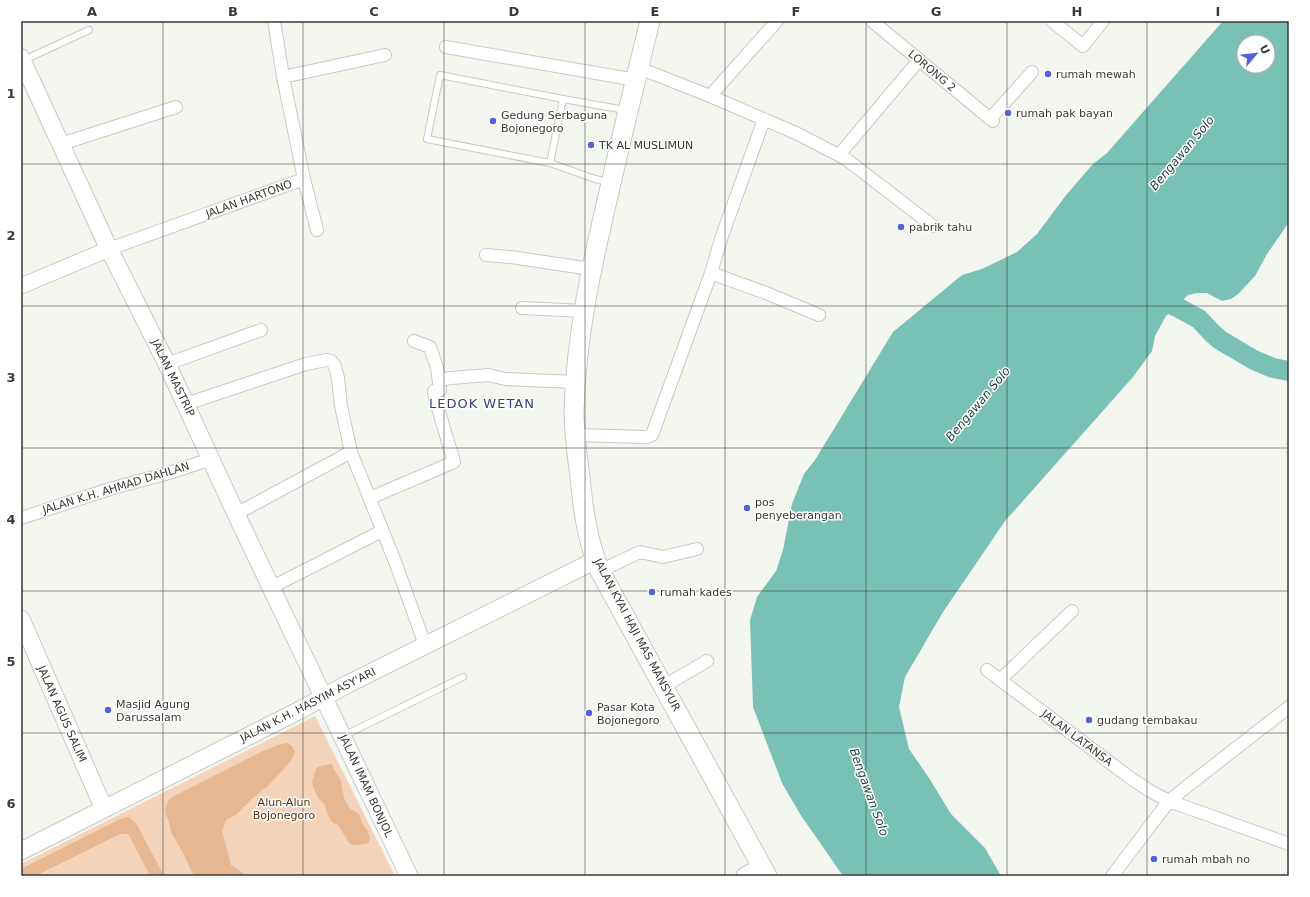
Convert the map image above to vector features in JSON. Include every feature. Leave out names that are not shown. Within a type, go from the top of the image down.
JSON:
[{"type":"main road","name":"JALAN KYAI HAJI MAS MANSYUR","points":[[650,21],[611,182],[584,311],[576,382],[575,435],[582,501],[587,529],[598,565],[764,872]]},
{"type":"main road","name":"JALAN MASTRIP","points":[[23,66],[61,144],[109,249],[167,364],[236,514],[324,697]]},
{"type":"main road","name":"JALAN K.H. HASYIM ASY'ARI","points":[[21,851],[425,645],[598,565]]},
{"type":"main road","name":"JALAN AGUS SALIM","points":[[21,619],[104,809]]},
{"type":"main road","name":"JALAN IMAM BONJOL","points":[[324,697],[409,876]]},
{"type":"main road","points":[[745,876],[764,872]]},
{"type":"street","name":"JALAN HARTONO","points":[[109,249],[304,179],[283,77],[274,21]]},
{"type":"street","points":[[710,96],[777,21]]},
{"type":"street","name":"LORONG 2","points":[[872,21],[991,120],[1032,72]]},
{"type":"street","points":[[1052,21],[1083,46],[1103,21]]},
{"type":"street","points":[[446,47],[637,74],[710,96],[798,134],[839,155],[933,226]]},
{"type":"street","points":[[283,77],[386,55]]},
{"type":"street","points":[[839,155],[918,60]]},
{"type":"street","points":[[61,144],[176,107]]},
{"type":"street","points":[[575,435],[646,437],[652,435],[711,273],[721,239],[764,119]]},
{"type":"street","points":[[304,179],[317,230]]},
{"type":"street","points":[[21,286],[109,249]]},
{"type":"street","points":[[486,255],[511,257],[592,269]]},
{"type":"street","points":[[711,273],[766,293],[819,315]]},
{"type":"street","points":[[522,308],[584,311]]},
{"type":"street","points":[[167,364],[261,330]]},
{"type":"street","points":[[370,498],[454,462],[435,398],[434,391],[440,390],[437,368],[430,346],[414,341]]},
{"type":"street","points":[[186,404],[306,364],[326,360],[331,361],[337,372],[341,406],[351,452],[396,564],[425,645]]},
{"type":"street","points":[[439,380],[489,375],[505,379],[576,382]]},
{"type":"street","points":[[236,514],[351,452]]},
{"type":"street","name":"JALAN K.H. AHMAD DAHLAN","points":[[21,518],[113,488],[169,473],[211,459]]},
{"type":"street","points":[[272,587],[382,531]]},
{"type":"street","points":[[598,565],[640,552],[663,557],[697,549]]},
{"type":"street","points":[[1000,680],[1072,611]]},
{"type":"street","points":[[664,686],[707,661]]},
{"type":"street","name":"JALAN LATANSA","points":[[987,670],[1129,777],[1150,791],[1169,801],[1289,844]]},
{"type":"street","points":[[1112,876],[1169,801],[1289,708]]},
{"type":"lane","points":[[23,66],[89,30]]},
{"type":"lane","points":[[611,182],[595,179],[550,163],[427,139],[440,75],[563,99],[629,110]]},
{"type":"lane","points":[[550,163],[563,99]]},
{"type":"lane","points":[[343,736],[463,677]]},
{"type":"green space","name":"Alun-Alun Bojonegoro","points":[[315,716],[395,876],[21,876],[21,864]]},
{"type":"shaded area","points":[[287,743],[292,746],[295,752],[290,762],[268,786],[254,797],[237,814],[226,820],[222,831],[231,865],[243,873],[244,876],[194,876],[171,832],[165,810],[168,801],[172,797],[263,751]]},
{"type":"shaded area","points":[[331,764],[341,781],[344,798],[350,809],[359,814],[363,825],[367,830],[370,838],[369,843],[358,845],[350,844],[338,825],[332,822],[325,805],[319,799],[313,787],[312,781],[317,767]]},
{"type":"shaded area","points":[[128,817],[136,823],[164,876],[150,876],[128,834],[120,834],[35,876],[21,876],[21,869],[118,820]]},
{"type":"water","name":"Bengawan Solo","points":[[1223,21],[1289,21],[1289,222],[1267,254],[1255,276],[1238,294],[1231,299],[1222,301],[1207,293],[1188,295],[1166,316],[1155,336],[1152,351],[1133,377],[1005,521],[943,612],[905,677],[899,707],[909,749],[951,814],[985,848],[1001,876],[843,876],[800,814],[782,783],[753,707],[750,620],[757,597],[776,571],[783,550],[792,504],[804,474],[815,460],[893,332],[962,275],[982,269],[1017,252],[1037,234],[1067,194],[1093,164],[1107,153]]},
{"type":"waterway","points":[[1150,295],[1199,319],[1220,340],[1254,360],[1273,368],[1289,371]]},
{"type":"place","name":"rumah mewah","points":[[1048,74]]},
{"type":"place","name":"rumah pak bayan","points":[[1008,113]]},
{"type":"place","name":"Gedung Serbaguna Bojonegoro","points":[[493,121]]},
{"type":"place","name":"TK AL MUSLIMUN","points":[[591,145]]},
{"type":"place","name":"pabrik tahu","points":[[901,227]]},
{"type":"place","name":"pos penyeberangan","points":[[747,508]]},
{"type":"place","name":"rumah kades","points":[[652,592]]},
{"type":"place","name":"Masjid Agung Darussalam","points":[[108,710]]},
{"type":"place","name":"Pasar Kota Bojonegoro","points":[[589,713]]},
{"type":"place","name":"gudang tembakau","points":[[1089,720]]},
{"type":"place","name":"rumah mbah no","points":[[1154,859]]},
{"type":"district","name":"LEDOK WETAN","points":[[482,403]]}]
